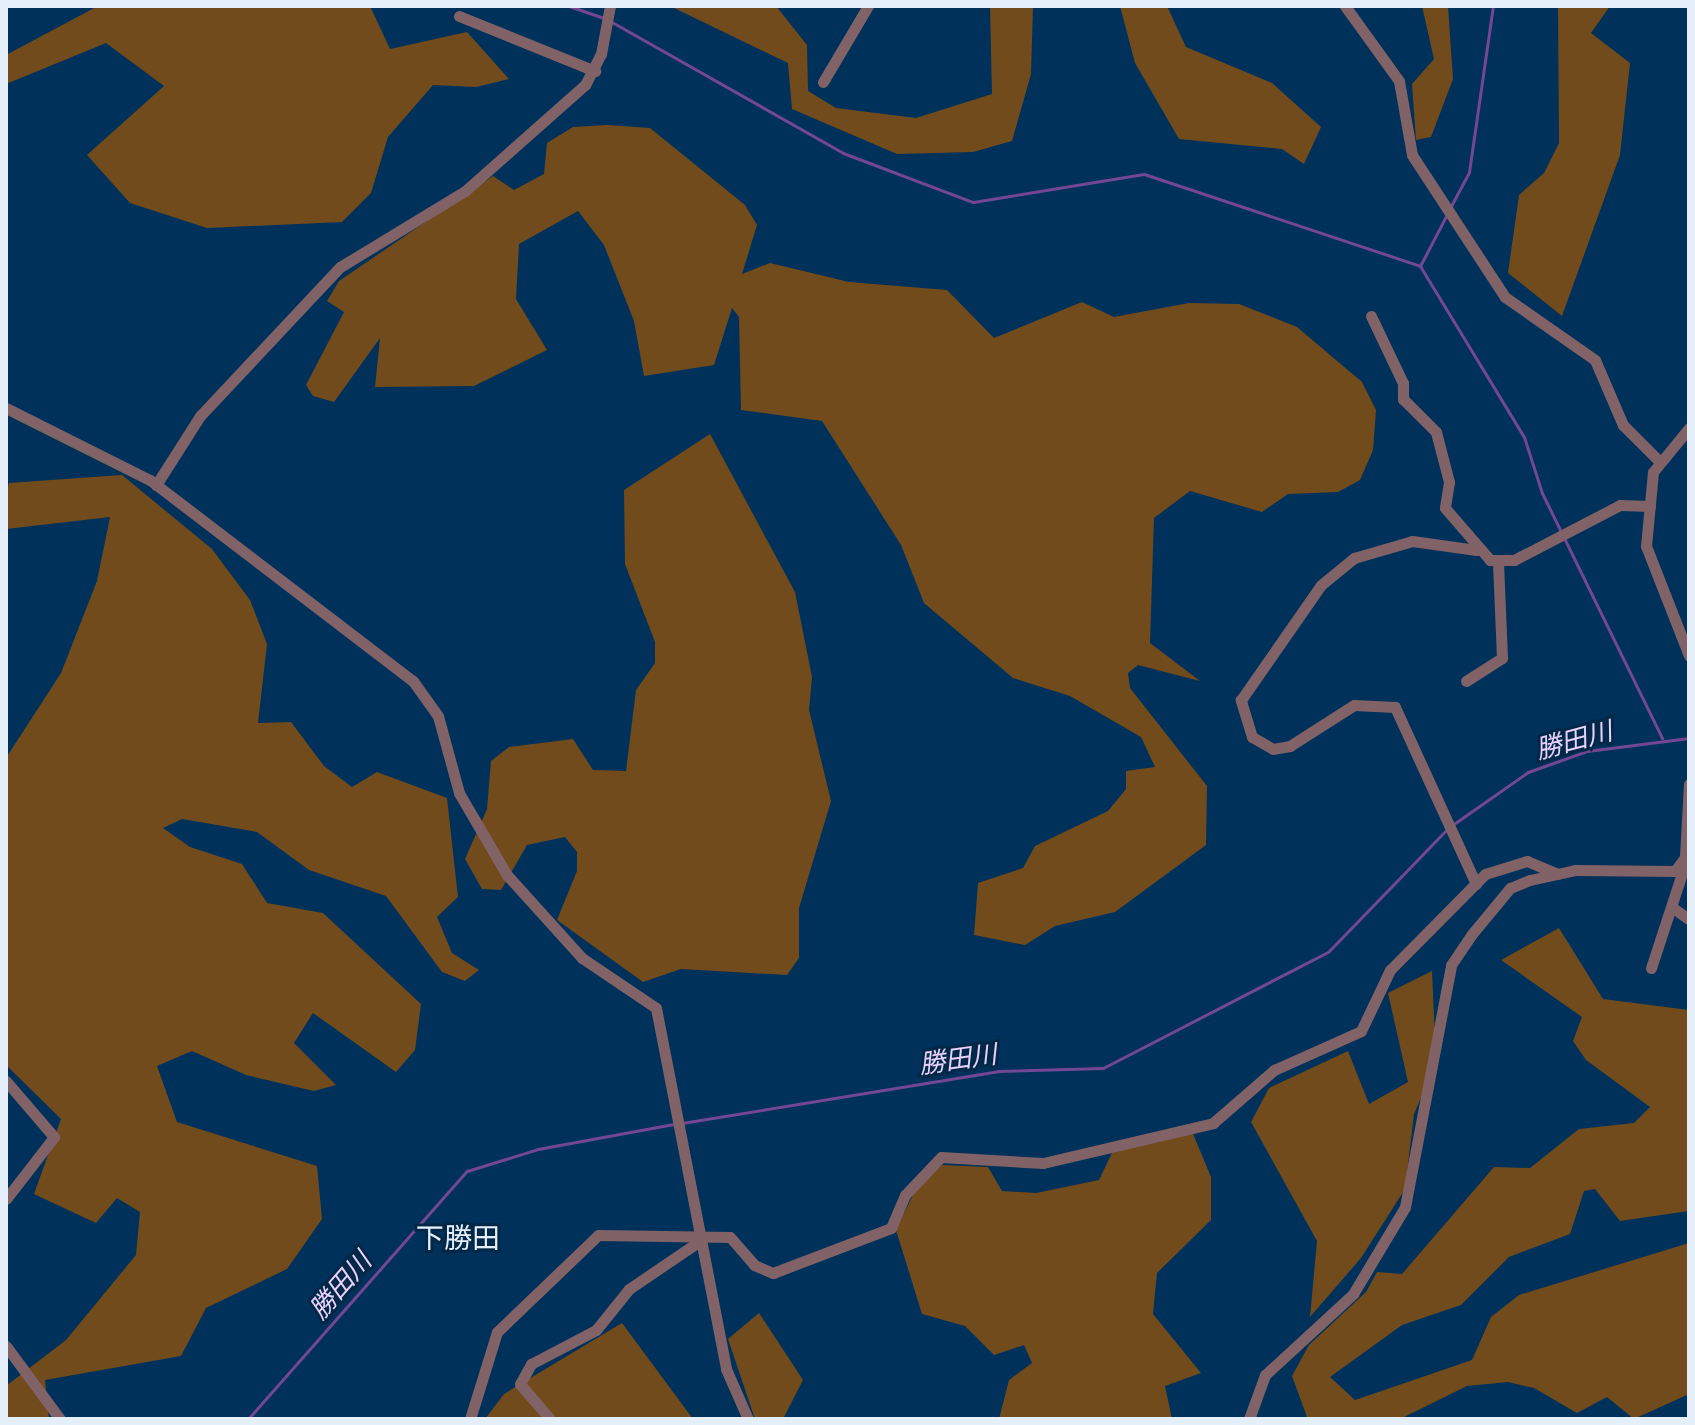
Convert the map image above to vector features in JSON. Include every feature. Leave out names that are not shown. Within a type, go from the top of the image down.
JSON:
[{"type":"street","points":[[156,485],[200,416],[340,267],[465,191],[542,129],[595,71],[610,6]]},
{"type":"street","points":[[823,82],[868,6]]},
{"type":"street","points":[[1345,6],[1399,81],[1412,155],[1505,297],[1595,360],[1623,425],[1658,460]]},
{"type":"street","points":[[459,16],[595,71]]},
{"type":"street","points":[[1371,316],[1403,383],[1403,399],[1436,432],[1449,482],[1445,508],[1476,550]]},
{"type":"street","points":[[6,408],[156,485],[413,681],[438,716],[459,793],[479,816],[498,862],[582,958],[656,1008],[726,1369],[748,1419]]},
{"type":"street","points":[[1689,428],[1658,460],[1650,506],[1649,562],[1689,655]]},
{"type":"street","points":[[1498,562],[1620,505],[1650,506]]},
{"type":"street","points":[[1476,884],[1395,707],[1354,705],[1290,746],[1273,749],[1252,737],[1241,700],[1321,585],[1354,558],[1412,541],[1476,550],[1498,562]]},
{"type":"street","points":[[1466,681],[1502,658],[1498,562]]},
{"type":"street","points":[[1651,968],[1655,938],[1673,908],[1685,867],[1689,784]]},
{"type":"street","points":[[470,1419],[497,1332],[588,1240],[612,1232],[730,1237],[754,1265],[773,1273],[891,1228],[905,1195],[941,1157],[1043,1163],[1213,1123],[1274,1070],[1361,1031],[1390,970],[1476,884],[1512,862],[1557,874],[1666,875],[1685,867]]},
{"type":"street","points":[[1249,1419],[1265,1375],[1353,1294],[1405,1207],[1451,965],[1510,888],[1557,874]]},
{"type":"street","points":[[1673,908],[1689,919]]},
{"type":"street","points":[[6,1081],[54,1137],[6,1199]]},
{"type":"street","points":[[550,1419],[520,1384],[531,1364],[596,1330],[629,1289],[701,1237]]},
{"type":"street","points":[[6,1346],[60,1419]]},
{"type":"shaded area","points":[[98,6],[370,6],[390,49],[467,32],[509,79],[476,87],[433,85],[388,137],[371,193],[342,222],[207,228],[130,203],[87,155],[164,86],[106,43],[6,84],[6,55]]},
{"type":"shaded area","points":[[670,6],[776,6],[807,45],[808,91],[836,108],[916,118],[992,94],[990,6],[1033,6],[1031,74],[1012,141],[973,152],[897,154],[792,109],[788,63]]},
{"type":"shaded area","points":[[1120,6],[1167,6],[1186,47],[1272,83],[1321,127],[1304,164],[1282,149],[1179,139],[1135,63]]},
{"type":"shaded area","points":[[1422,6],[1448,6],[1453,79],[1431,137],[1416,140],[1412,84],[1434,59]]},
{"type":"shaded area","points":[[1558,6],[1610,6],[1591,33],[1630,63],[1620,155],[1562,316],[1508,273],[1519,195],[1544,173],[1559,143]]},
{"type":"shaded area","points":[[608,125],[650,128],[745,205],[757,225],[742,274],[770,263],[849,282],[947,290],[994,338],[1082,302],[1114,317],[1189,303],[1239,304],[1297,327],[1362,382],[1376,410],[1373,450],[1360,480],[1338,492],[1288,494],[1262,512],[1190,491],[1154,518],[1150,643],[1200,681],[1138,665],[1128,673],[1130,688],[1207,786],[1206,845],[1115,912],[1055,926],[1025,945],[974,935],[978,883],[1023,868],[1035,846],[1108,811],[1126,789],[1126,771],[1155,767],[1141,737],[1070,696],[1013,678],[924,603],[901,545],[822,421],[741,410],[739,317],[732,308],[714,365],[644,376],[634,321],[604,245],[578,211],[519,244],[516,299],[547,350],[474,386],[375,387],[380,338],[334,402],[313,396],[306,385],[344,312],[327,301],[339,281],[493,176],[514,190],[544,174],[547,143],[573,127]]},
{"type":"shaded area","points":[[710,434],[795,592],[812,677],[809,710],[831,801],[799,908],[799,958],[787,975],[681,969],[643,982],[557,920],[577,871],[577,852],[565,837],[527,845],[501,890],[482,889],[465,859],[487,809],[491,761],[509,747],[573,739],[593,770],[626,771],[636,690],[655,663],[655,642],[625,564],[624,490]]},
{"type":"shaded area","points":[[122,475],[212,549],[250,600],[267,644],[258,723],[291,722],[324,766],[352,787],[377,772],[447,798],[458,897],[437,917],[452,953],[479,970],[465,981],[442,972],[386,896],[309,870],[257,832],[182,819],[163,828],[190,847],[242,864],[267,903],[323,913],[421,1004],[415,1050],[396,1072],[313,1013],[294,1043],[336,1085],[314,1091],[246,1075],[192,1051],[157,1066],[177,1122],[317,1166],[322,1219],[287,1269],[206,1308],[181,1356],[45,1380],[49,1419],[6,1419],[6,1386],[66,1340],[136,1255],[140,1212],[117,1198],[96,1223],[34,1194],[61,1119],[6,1065],[6,758],[61,673],[97,581],[110,517],[6,529],[6,495],[9,483]]},
{"type":"shaded area","points":[[1559,928],[1603,999],[1689,1010],[1689,1211],[1620,1221],[1595,1189],[1584,1191],[1570,1234],[1509,1257],[1461,1305],[1402,1325],[1330,1377],[1355,1400],[1472,1360],[1491,1317],[1519,1295],[1689,1243],[1689,1394],[1634,1419],[1607,1397],[1577,1413],[1534,1388],[1508,1382],[1467,1386],[1400,1419],[1307,1417],[1292,1376],[1309,1345],[1366,1292],[1377,1272],[1402,1274],[1494,1167],[1530,1168],[1579,1129],[1634,1123],[1650,1107],[1586,1060],[1573,1041],[1582,1017],[1501,960]]},
{"type":"shaded area","points":[[1432,971],[1436,1062],[1414,1114],[1405,1189],[1361,1258],[1310,1317],[1317,1241],[1251,1122],[1269,1088],[1348,1051],[1369,1104],[1408,1082],[1388,993]]},
{"type":"shaded area","points":[[1191,1129],[1211,1177],[1211,1220],[1157,1273],[1153,1314],[1201,1373],[1165,1386],[1172,1419],[999,1419],[1009,1380],[1032,1363],[1024,1345],[994,1355],[965,1326],[922,1314],[896,1230],[914,1193],[942,1165],[988,1167],[1002,1191],[1036,1193],[1099,1180],[1112,1153]]},
{"type":"shaded area","points":[[759,1313],[803,1380],[783,1419],[755,1419],[728,1339]]},
{"type":"shaded area","points":[[622,1323],[693,1419],[485,1419],[504,1394]]},
{"type":"waterway","points":[[569,6],[603,18]]},
{"type":"waterway","points":[[1451,206],[1469,172],[1493,6]]},
{"type":"waterway","points":[[610,21],[843,153],[973,202],[1144,174],[1420,266],[1524,437],[1542,493],[1662,738]]},
{"type":"waterway","points":[[1420,266],[1446,216]]},
{"type":"waterway","name":"勝田川","points":[[682,1123],[998,1071],[1103,1068],[1328,952],[1448,828],[1528,772],[1587,751],[1689,738]]},
{"type":"waterway","name":"勝田川","points":[[248,1419],[467,1171],[538,1149],[674,1124]]},
{"type":"district","name":"下勝田","points":[[458,1238]]}]
